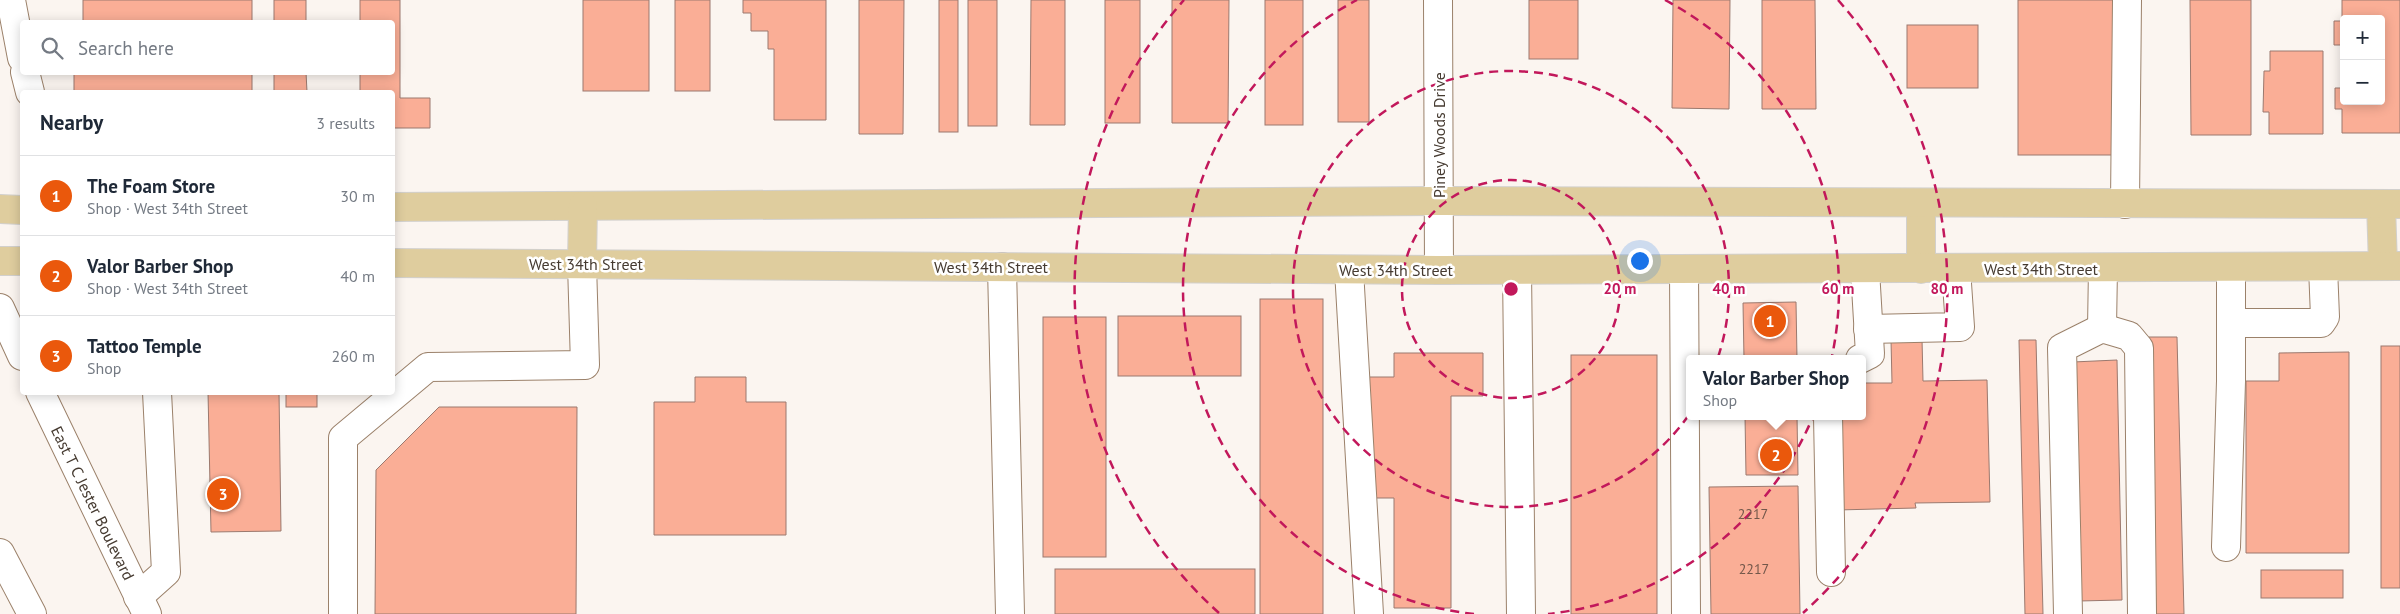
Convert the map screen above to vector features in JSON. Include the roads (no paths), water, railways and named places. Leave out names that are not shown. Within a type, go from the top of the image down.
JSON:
[{"type":"main road","points":[[395,207],[1439,201],[2391,204],[2391,266]]},
{"type":"main road","points":[[1921,203],[1921,269]]},
{"type":"main road","points":[[582,264],[583,206]]},
{"type":"main road","points":[[0,208],[20,210]]},
{"type":"main road","points":[[0,261],[20,261]]},
{"type":"main road","name":"West 34th Street","points":[[395,263],[1349,270],[1865,270],[2391,266]]},
{"type":"street","points":[[11,0],[20,47]]},
{"type":"street","name":"Piney Woods Drive","points":[[1438,0],[1439,270]]},
{"type":"street","points":[[2125,204],[2127,0]]},
{"type":"street","points":[[27,75],[30,90]]},
{"type":"street","points":[[395,395],[428,367],[585,364],[582,264]]},
{"type":"street","points":[[1002,267],[1010,614]]},
{"type":"street","points":[[2226,547],[2230,267]]},
{"type":"street","points":[[2230,323],[2321,323],[2325,317],[2323,267]]},
{"type":"street","points":[[2102,328],[2103,268]]},
{"type":"street","points":[[1868,329],[1960,327],[1956,269]]},
{"type":"street","points":[[1349,270],[1368,614]]},
{"type":"street","points":[[1517,270],[1520,614]]},
{"type":"street","points":[[1684,270],[1686,614]]},
{"type":"street","points":[[1865,270],[1870,354],[1866,356]]},
{"type":"street","points":[[0,308],[20,352]]},
{"type":"street","points":[[2068,614],[2062,348],[2102,328],[2129,336],[2139,348],[2142,614]]},
{"type":"street","name":"East T C Jester Boulevard","points":[[41,395],[142,606]]},
{"type":"street","points":[[142,606],[166,572],[157,395]]},
{"type":"street","points":[[344,614],[344,438],[395,395]]},
{"type":"street","points":[[1828,420],[1831,572]]},
{"type":"street","points":[[0,553],[32,614]]},
{"type":"place","name":"The Foam Store","points":[[1770,321]]},
{"type":"place","name":"Valor Barber Shop","points":[[1776,455]]},
{"type":"place","name":"Tattoo Temple","points":[[223,494]]}]
